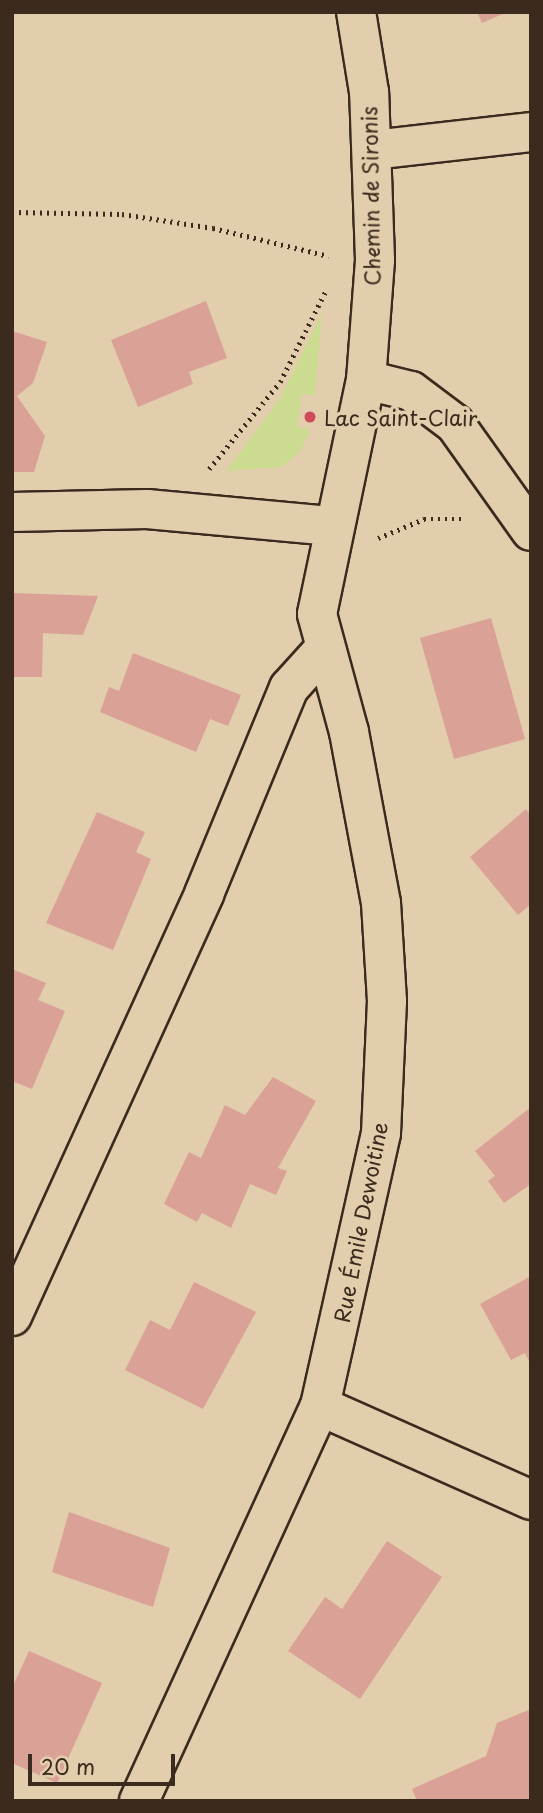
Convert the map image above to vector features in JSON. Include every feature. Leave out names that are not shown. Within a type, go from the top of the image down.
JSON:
[{"type":"street","name":"Chemin de Sironis","points":[[321,524],[366,380],[375,260],[373,150],[356,12]]},
{"type":"street","points":[[373,150],[531,132]]},
{"type":"street","points":[[366,380],[411,391],[455,424],[526,524]]},
{"type":"street","points":[[12,512],[147,509],[321,524]]},
{"type":"street","name":"Rue Émile Dewoitine","points":[[139,1801],[320,1406],[381,1133],[387,1001],[371,833],[317,614],[321,524]]},
{"type":"street","points":[[12,1316],[204,894],[289,688],[326,648]]},
{"type":"street","points":[[320,1406],[531,1500]]},
{"type":"path","points":[[12,212],[122,214],[213,228],[334,257]]},
{"type":"path","points":[[147,509],[203,476],[243,433],[280,382],[308,318],[331,283]]},
{"type":"path","points":[[321,524],[381,539],[424,519],[457,516],[503,525],[526,524]]},
{"type":"green space","points":[[322,313],[315,395],[302,394],[297,427],[310,430],[300,452],[281,467],[226,471],[280,399]]},
{"type":"building","points":[[477,12],[507,12],[482,23]]},
{"type":"building","points":[[206,301],[227,358],[189,372],[193,384],[138,407],[111,340]]},
{"type":"building","points":[[12,331],[47,342],[33,383],[17,396],[45,436],[34,472],[12,472]]},
{"type":"building","points":[[12,593],[98,596],[83,635],[43,633],[42,677],[12,677]]},
{"type":"building","points":[[491,618],[525,739],[454,759],[420,638]]},
{"type":"building","points":[[133,653],[241,695],[228,726],[210,719],[196,752],[100,712],[109,687],[119,691]]},
{"type":"building","points":[[526,809],[531,816],[531,904],[518,915],[470,857]]},
{"type":"building","points":[[97,812],[145,832],[136,852],[151,859],[113,950],[46,923]]},
{"type":"building","points":[[12,969],[46,983],[38,1000],[65,1011],[32,1089],[12,1081]]},
{"type":"building","points":[[273,1077],[316,1101],[278,1168],[287,1171],[276,1195],[250,1184],[231,1228],[202,1213],[197,1222],[164,1204],[189,1152],[201,1158],[225,1105],[245,1115]]},
{"type":"building","points":[[531,1107],[531,1184],[504,1203],[488,1181],[495,1176],[475,1151]]},
{"type":"building","points":[[531,1276],[531,1365],[525,1353],[511,1360],[480,1304]]},
{"type":"building","points":[[194,1282],[256,1312],[203,1409],[125,1370],[150,1320],[170,1330]]},
{"type":"building","points":[[69,1512],[170,1548],[153,1607],[52,1572]]},
{"type":"building","points":[[387,1541],[442,1577],[360,1699],[288,1651],[325,1597],[342,1609]]},
{"type":"building","points":[[29,1651],[102,1683],[57,1783],[12,1763],[12,1688]]},
{"type":"building","points":[[531,1709],[531,1801],[417,1801],[412,1789],[486,1756],[497,1723]]},
{"type":"place","name":"Lac Saint-Clair","points":[[310,417]]}]
